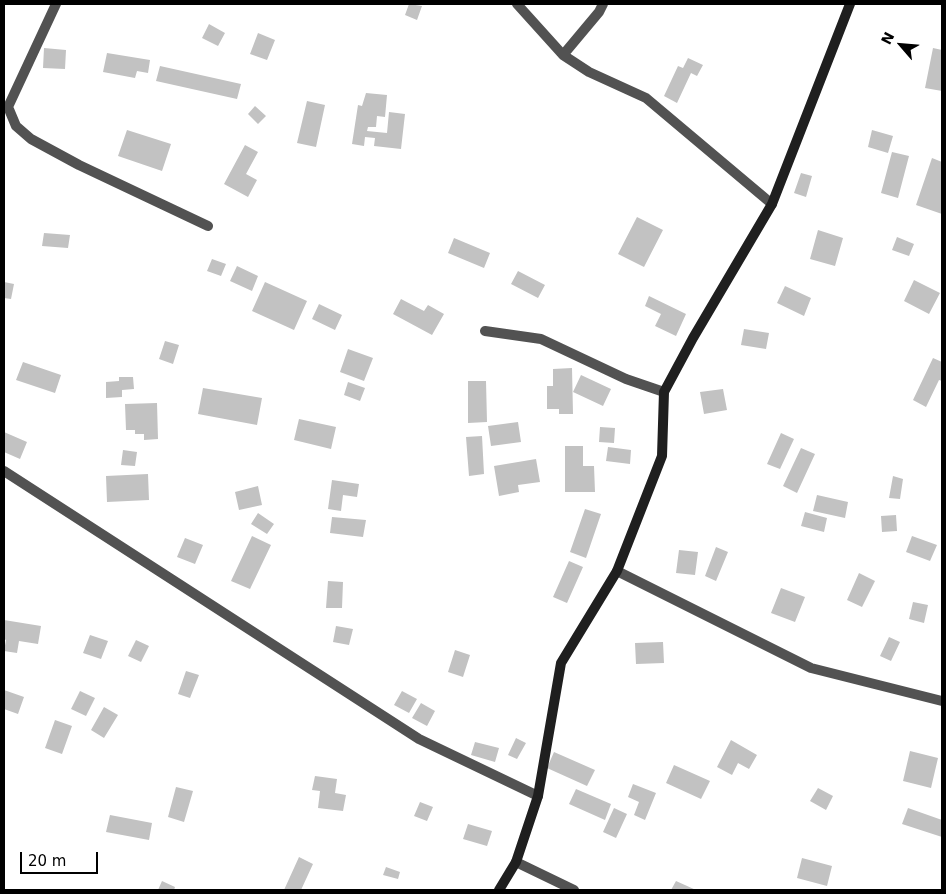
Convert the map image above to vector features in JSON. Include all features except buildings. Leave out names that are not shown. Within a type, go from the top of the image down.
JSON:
[{"type":"street","points":[[56,4],[8,107],[16,126],[31,139],[79,165],[208,226]]},
{"type":"street","points":[[517,4],[563,55],[588,72],[646,98],[772,204]]},
{"type":"street","points":[[563,55],[599,12],[602,4]]},
{"type":"street","points":[[499,890],[516,862],[538,796],[561,663],[617,571],[662,456],[664,392],[693,338],[772,204],[850,4]]},
{"type":"street","points":[[486,332],[541,339],[626,379],[664,392]]},
{"type":"street","points":[[4,471],[420,739],[538,796]]},
{"type":"street","points":[[617,571],[811,668],[942,701]]},
{"type":"street","points":[[516,862],[574,890]]}]
